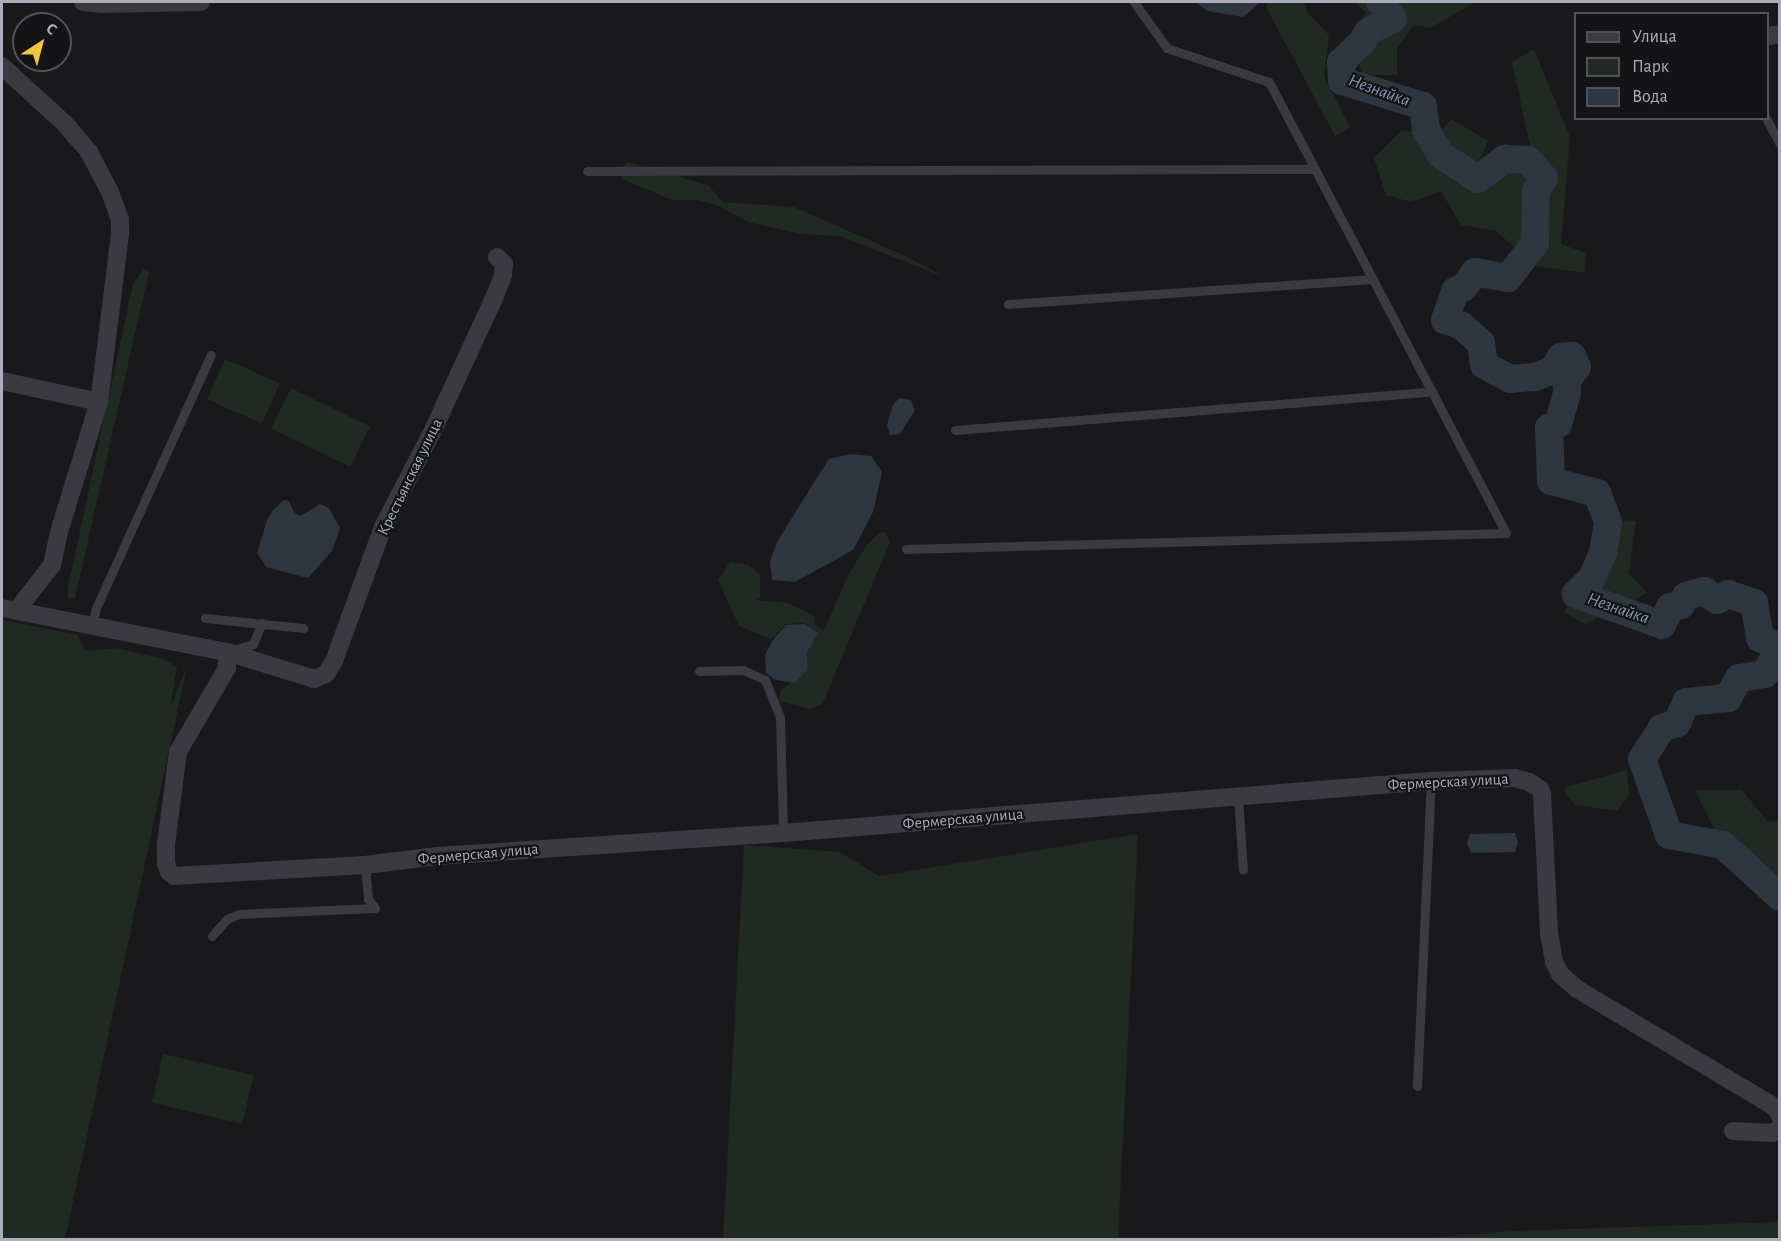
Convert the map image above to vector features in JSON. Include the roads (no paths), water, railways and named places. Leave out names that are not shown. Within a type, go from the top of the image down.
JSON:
[{"type":"street","points":[[83,2],[101,4],[201,2]]},
{"type":"street","points":[[2,66],[65,124],[89,152],[104,178],[117,210],[120,234],[99,402],[59,532],[52,565],[9,609]]},
{"type":"street","name":"Крестьянская улица","points":[[227,652],[314,679],[326,674],[334,662],[383,527],[434,428],[495,296],[503,275],[504,264],[497,257]]},
{"type":"street","points":[[2,381],[99,402]]},
{"type":"street","points":[[9,609],[227,652]]},
{"type":"street","name":"Фермерская улица","points":[[227,652],[227,668],[178,752],[166,845],[166,863],[169,872],[174,876],[365,865],[448,856],[783,833],[1431,781],[1515,778],[1540,789],[1544,805],[1549,933],[1554,962],[1560,974],[1576,989],[1770,1104],[1778,1111],[1779,1116]]},
{"type":"street","points":[[1733,1131],[1772,1133],[1779,1128]]},
{"type":"lane","points":[[906,549],[1506,533],[1269,81],[1167,48],[1134,2]]},
{"type":"lane","points":[[1767,120],[1779,144]]},
{"type":"lane","points":[[587,171],[1316,169]]},
{"type":"lane","points":[[1008,304],[1373,279]]},
{"type":"lane","points":[[91,626],[96,608],[211,356]]},
{"type":"lane","points":[[955,430],[1432,392]]},
{"type":"lane","points":[[205,618],[303,628]]},
{"type":"lane","points":[[227,652],[253,644],[262,623]]},
{"type":"lane","points":[[699,671],[743,670],[765,680],[780,717],[783,833]]},
{"type":"lane","points":[[1416,1086],[1431,781]]},
{"type":"lane","points":[[1238,797],[1243,870]]},
{"type":"lane","points":[[212,936],[227,919],[238,914],[375,908],[368,899],[365,865]]},
{"type":"water","points":[[1196,2],[1261,2],[1243,17],[1207,11]]},
{"type":"water","points":[[899,398],[911,400],[915,410],[900,434],[890,435],[887,425],[893,405]]},
{"type":"water","points":[[851,454],[871,456],[882,472],[873,512],[853,550],[795,582],[772,580],[770,561],[777,542],[813,484],[829,459]]},
{"type":"water","points":[[284,500],[289,501],[294,512],[300,516],[320,504],[329,508],[340,528],[332,551],[308,578],[266,567],[257,553],[267,520],[273,510]]},
{"type":"water","points":[[805,624],[818,633],[807,653],[807,670],[795,683],[776,680],[766,673],[765,655],[772,641],[786,625]]},
{"type":"water","points":[[1515,833],[1518,843],[1515,852],[1471,853],[1467,843],[1470,834]]},
{"type":"waterway","name":"Незнайка","points":[[1380,2],[1393,19],[1368,32],[1362,42],[1341,62],[1342,81],[1423,106],[1426,130],[1441,155],[1478,179],[1505,159],[1528,160],[1544,178],[1536,191],[1535,243],[1508,278],[1475,272],[1464,287],[1455,291],[1445,320],[1462,326],[1481,343],[1484,365],[1510,379],[1535,377],[1553,370],[1561,357],[1572,356],[1577,367],[1567,380],[1567,393],[1558,424],[1549,428],[1551,481],[1597,493],[1608,522],[1603,553],[1592,578],[1576,594],[1662,625],[1670,607],[1681,605],[1686,596],[1704,591],[1717,600],[1728,594],[1754,603],[1760,638],[1780,648],[1765,674],[1739,678],[1728,698],[1686,702],[1677,723],[1662,728],[1642,759],[1669,835],[1723,845],[1780,897]]}]
